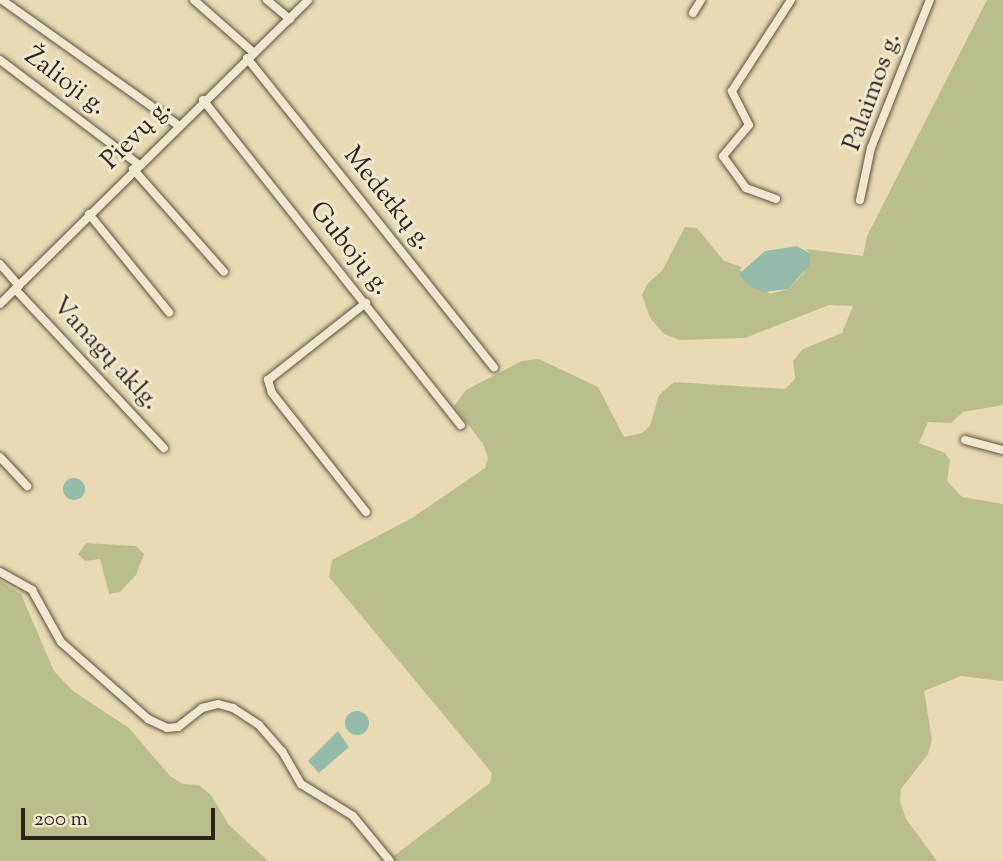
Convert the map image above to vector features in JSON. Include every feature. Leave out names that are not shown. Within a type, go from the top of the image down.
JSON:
[{"type":"street","points":[[2,0],[177,125]]},
{"type":"street","name":"Medetkų g.","points":[[194,0],[250,55],[494,367]]},
{"type":"street","points":[[267,0],[289,19]]},
{"type":"street","name":"Pievų g.","points":[[0,304],[135,166],[307,0]]},
{"type":"street","points":[[693,13],[701,0]]},
{"type":"street","points":[[776,199],[746,188],[723,156],[749,125],[732,91],[791,0]]},
{"type":"street","name":"Palaimos g.","points":[[860,200],[871,148],[930,0]]},
{"type":"street","name":"Žalioji g.","points":[[0,60],[135,166],[224,272]]},
{"type":"street","name":"Gubojų g.","points":[[203,100],[461,425]]},
{"type":"street","points":[[89,214],[169,312]]},
{"type":"street","name":"Vanagų aklg.","points":[[0,264],[17,287],[164,448]]},
{"type":"street","points":[[366,303],[268,380],[272,393],[366,513]]},
{"type":"street","points":[[965,440],[1003,450]]},
{"type":"street","points":[[0,457],[27,486]]},
{"type":"street","points":[[0,572],[33,590],[61,642],[160,726],[178,727],[209,704],[233,708],[260,725],[282,751],[301,784],[354,816],[390,861]]},
{"type":"green space","points":[[987,0],[1003,0],[1003,405],[963,412],[951,423],[928,422],[919,443],[945,453],[950,460],[947,481],[962,497],[1003,504],[1003,681],[961,676],[924,691],[932,740],[928,754],[901,789],[900,801],[906,819],[937,861],[387,861],[490,783],[492,773],[329,577],[332,560],[412,518],[485,468],[488,458],[483,444],[454,406],[466,390],[522,361],[539,359],[598,387],[624,437],[642,433],[650,426],[659,395],[674,382],[785,389],[795,379],[793,361],[803,349],[842,333],[853,306],[829,305],[745,338],[680,340],[664,334],[650,318],[642,295],[647,284],[662,271],[685,227],[697,228],[724,261],[742,267],[740,270],[770,294],[788,289],[804,273],[811,254],[806,249],[863,256],[867,236]]},
{"type":"green space","points":[[86,543],[136,546],[144,554],[136,575],[120,592],[109,594],[100,559],[85,561],[78,554]]},
{"type":"green space","points":[[0,581],[21,594],[54,671],[73,691],[129,728],[170,776],[183,784],[199,785],[211,795],[229,825],[268,861],[0,861]]},
{"type":"shaded area","points":[[797,246],[811,254],[809,266],[788,289],[764,292],[748,285],[739,274],[765,251]]},
{"type":"shaded area","points":[[74,478],[82,481],[85,489],[82,497],[74,500],[66,497],[63,489],[66,481]]},
{"type":"shaded area","points":[[357,711],[366,714],[369,723],[366,732],[357,735],[348,732],[345,723],[348,714]]},
{"type":"shaded area","points":[[338,731],[349,747],[319,773],[308,761]]}]
